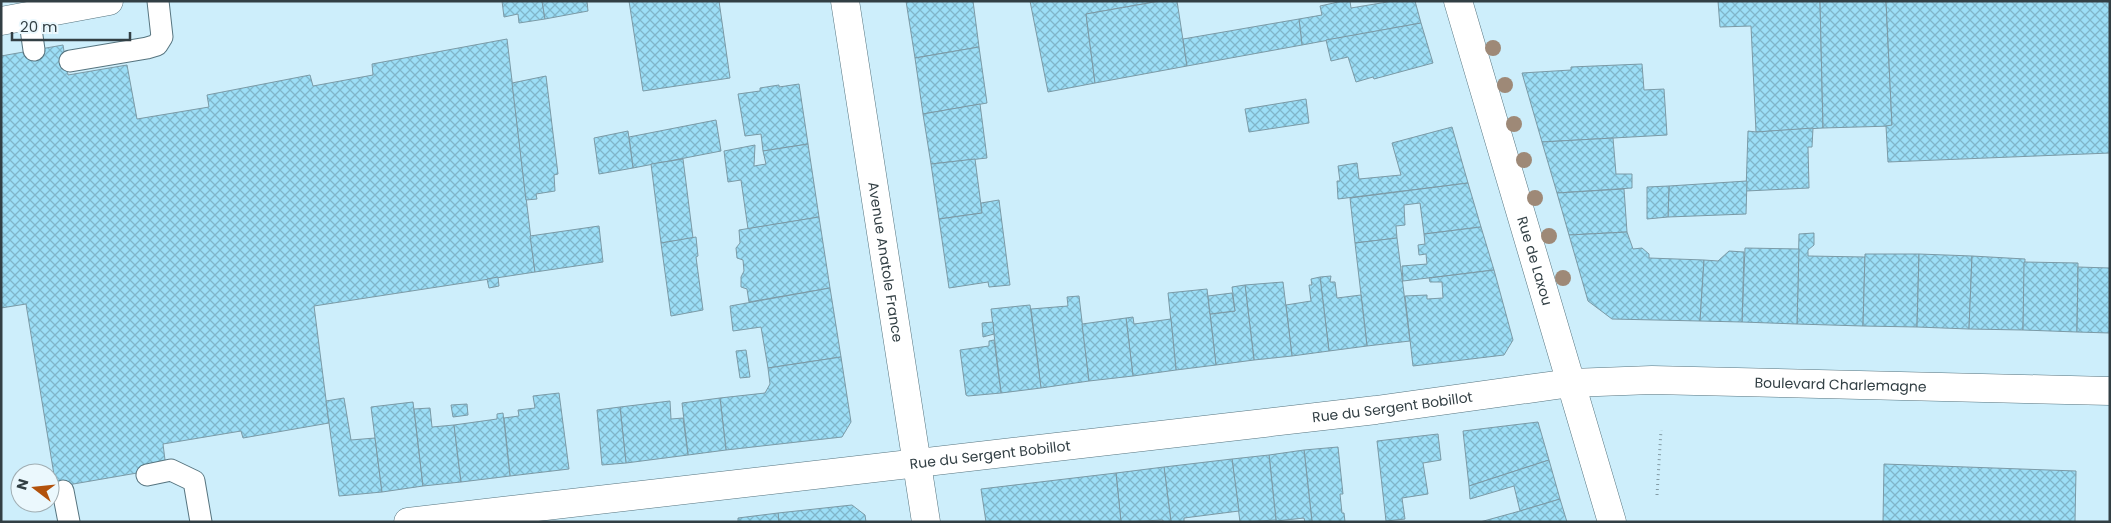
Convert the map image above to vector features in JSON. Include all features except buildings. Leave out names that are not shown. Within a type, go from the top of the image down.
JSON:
[{"type":"street","points":[[1,21],[109,1]]},
{"type":"street","name":"Avenue Anatole France","points":[[845,1],[926,522]]},
{"type":"street","name":"Rue de Laxou","points":[[1458,1],[1612,522]]},
{"type":"street","name":"Boulevard Charlemagne","points":[[1571,383],[1662,380],[2110,391]]},
{"type":"street","name":"Rue du Sergent Bobillot","points":[[408,522],[1376,410],[1571,383]]},
{"type":"lane","points":[[70,61],[156,45],[162,37],[158,1]]},
{"type":"lane","points":[[29,16],[34,50]]},
{"type":"lane","points":[[148,475],[171,470],[194,482],[201,522]]},
{"type":"lane","points":[[63,491],[69,522]]},
{"type":"path","points":[[1657,495],[1661,430]]}]
